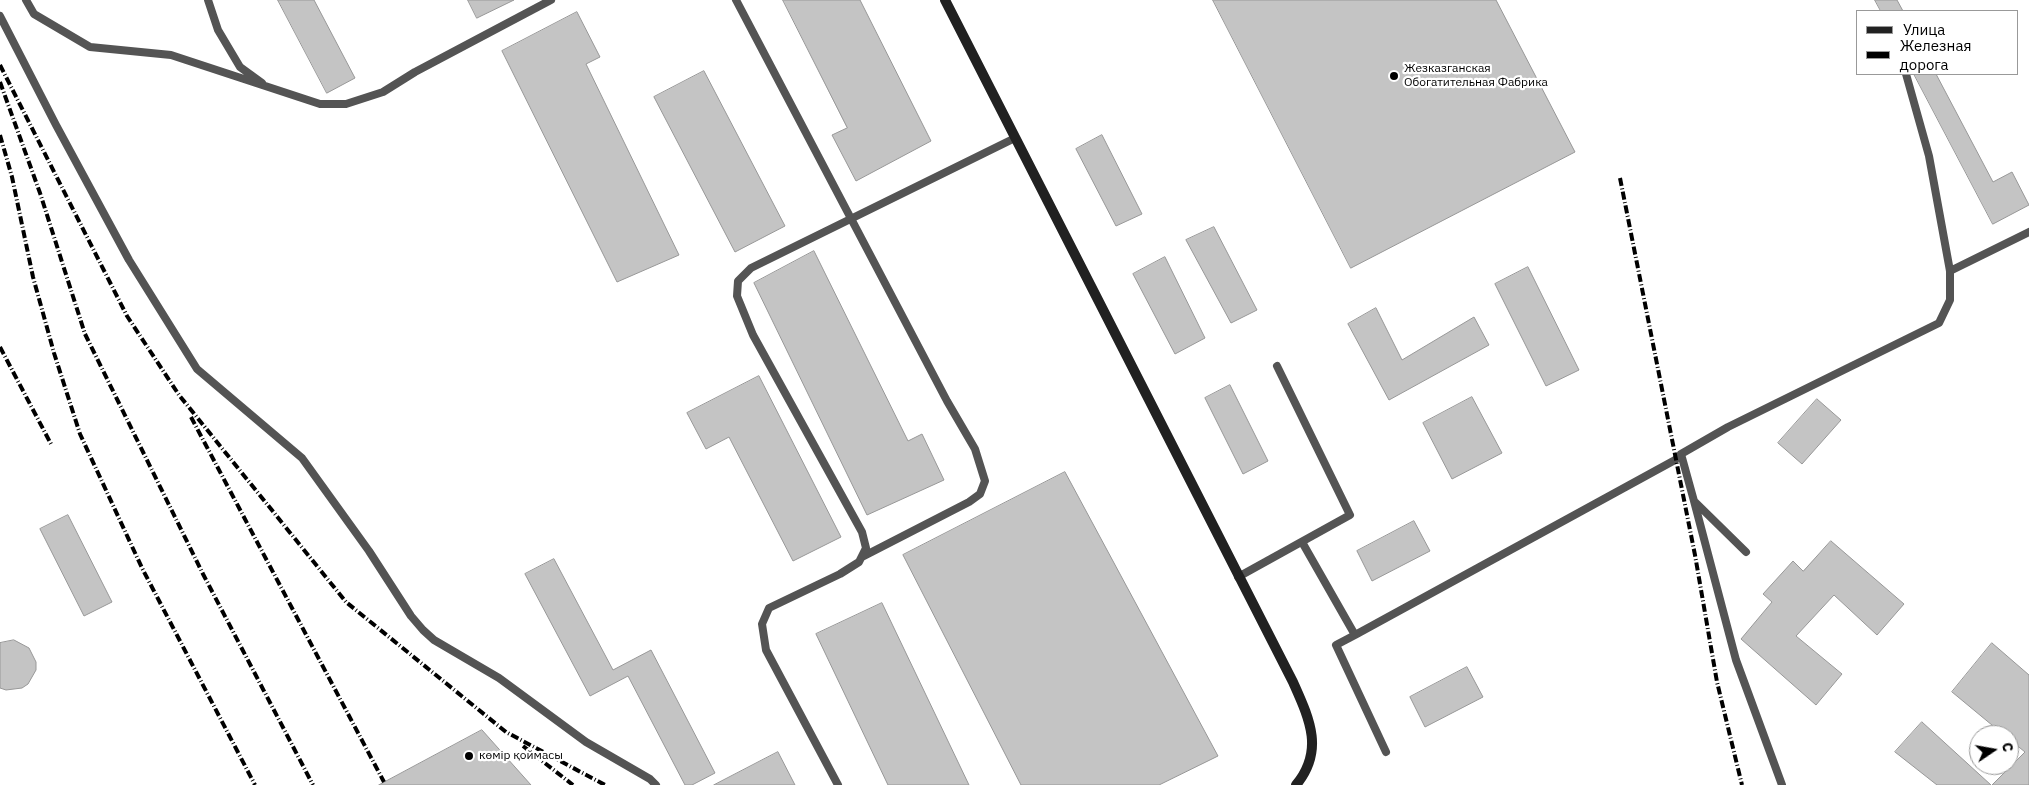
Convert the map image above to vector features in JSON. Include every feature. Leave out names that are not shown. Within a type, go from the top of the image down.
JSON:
[{"type":"street","points":[[945,0],[1308,714],[1314,741],[1307,768],[1296,785]]},
{"type":"lane","points":[[26,0],[34,14],[90,47],[171,56],[320,104],[346,104],[383,92],[416,72],[551,0]]},
{"type":"lane","points":[[208,0],[218,30],[240,67],[268,87]]},
{"type":"lane","points":[[736,0],[947,400],[975,449],[985,481],[980,494],[969,502],[861,557]]},
{"type":"lane","points":[[0,16],[129,260],[197,368],[302,458],[369,551],[422,630],[434,640],[499,678],[586,742],[650,779],[656,785]]},
{"type":"lane","points":[[1386,752],[1336,645],[1675,460],[1681,454],[1728,427],[1939,323],[1950,300],[1950,271],[1928,156],[1906,75]]},
{"type":"lane","points":[[838,785],[766,650],[762,624],[769,608],[840,574],[859,562],[866,548],[862,532],[753,335],[737,296],[738,281],[750,268],[1015,138]]},
{"type":"lane","points":[[1950,271],[2029,232]]},
{"type":"lane","points":[[1238,577],[1350,515],[1276,366]]},
{"type":"lane","points":[[1681,454],[1736,660],[1782,785]]},
{"type":"lane","points":[[1694,501],[1746,552]]},
{"type":"lane","points":[[1302,542],[1355,635]]},
{"type":"building","points":[[278,0],[314,0],[355,78],[327,93]]},
{"type":"building","points":[[468,0],[514,0],[477,18]]},
{"type":"building","points":[[783,0],[860,0],[931,141],[856,181],[832,135],[847,128]]},
{"type":"building","name":"Жезказганская Обогатительная Фабрика","points":[[1213,0],[1496,0],[1575,152],[1351,268]]},
{"type":"building","points":[[1875,0],[1897,0],[1902,10],[1880,10]]},
{"type":"building","points":[[577,12],[600,57],[586,64],[679,255],[617,282],[502,51]]},
{"type":"building","points":[[704,71],[785,226],[735,252],[654,97]]},
{"type":"building","points":[[1915,75],[1937,75],[1993,182],[2012,172],[2029,205],[1993,224]]},
{"type":"building","points":[[1102,135],[1142,214],[1116,226],[1076,149]]},
{"type":"building","points":[[1214,227],[1257,310],[1231,323],[1186,240]]},
{"type":"building","points":[[814,251],[908,441],[922,434],[944,480],[867,515],[754,283]]},
{"type":"building","points":[[1165,257],[1205,338],[1175,354],[1133,274]]},
{"type":"building","points":[[1528,267],[1579,370],[1546,386],[1495,284]]},
{"type":"building","points":[[1376,308],[1402,360],[1474,317],[1489,345],[1389,400],[1348,324]]},
{"type":"building","points":[[759,376],[841,537],[793,561],[729,437],[706,449],[687,413]]},
{"type":"building","points":[[1230,385],[1268,461],[1243,474],[1205,398]]},
{"type":"building","points":[[1472,397],[1502,453],[1452,479],[1423,423]]},
{"type":"building","points":[[1817,399],[1841,420],[1802,464],[1778,443]]},
{"type":"building","points":[[1065,472],[1218,756],[1159,785],[1021,785],[903,555]]},
{"type":"building","points":[[68,515],[112,602],[84,616],[40,529]]},
{"type":"building","points":[[1414,521],[1430,551],[1372,581],[1357,551]]},
{"type":"building","points":[[1831,541],[1904,604],[1877,635],[1834,595],[1796,636],[1842,674],[1816,705],[1741,639],[1772,602],[1763,594],[1793,561],[1803,571]]},
{"type":"building","points":[[554,559],[613,670],[651,650],[715,773],[692,785],[685,785],[628,676],[590,696],[525,574]]},
{"type":"building","points":[[882,603],[969,785],[888,785],[816,634]]},
{"type":"building","points":[[14,640],[29,648],[36,662],[36,670],[28,684],[22,688],[6,690],[0,688],[0,643]]},
{"type":"building","points":[[1992,643],[2029,675],[2029,785],[1992,785],[2002,775],[2019,775],[2019,758],[2025,752],[2019,747],[2019,725],[1992,725],[1952,692]]},
{"type":"building","points":[[1467,667],[1483,697],[1425,727],[1410,697]]},
{"type":"building","points":[[1922,722],[1969,765],[1969,775],[1980,775],[1991,785],[1937,785],[1895,752]]},
{"type":"building","name":"көмір қоймасы","points":[[482,730],[531,785],[379,785]]},
{"type":"building","points":[[778,752],[795,785],[714,785]]},
{"type":"railway","points":[[0,65],[127,316],[179,395],[346,602],[506,732],[605,785]]},
{"type":"railway","points":[[0,82],[40,193],[85,334],[203,574],[313,785]]},
{"type":"railway","points":[[0,135],[12,177],[33,277],[54,353],[80,434],[142,568],[255,785]]},
{"type":"railway","points":[[1620,178],[1695,555],[1717,682],[1742,785]]},
{"type":"railway","points":[[0,347],[51,444]]},
{"type":"railway","points":[[191,417],[384,782]]},
{"type":"railway","points":[[523,746],[573,785]]},
{"type":"place","name":"Жезказганская Обогатительная Фабрика","points":[[1394,76]]},
{"type":"place","name":"көмір қоймасы","points":[[469,756]]}]
